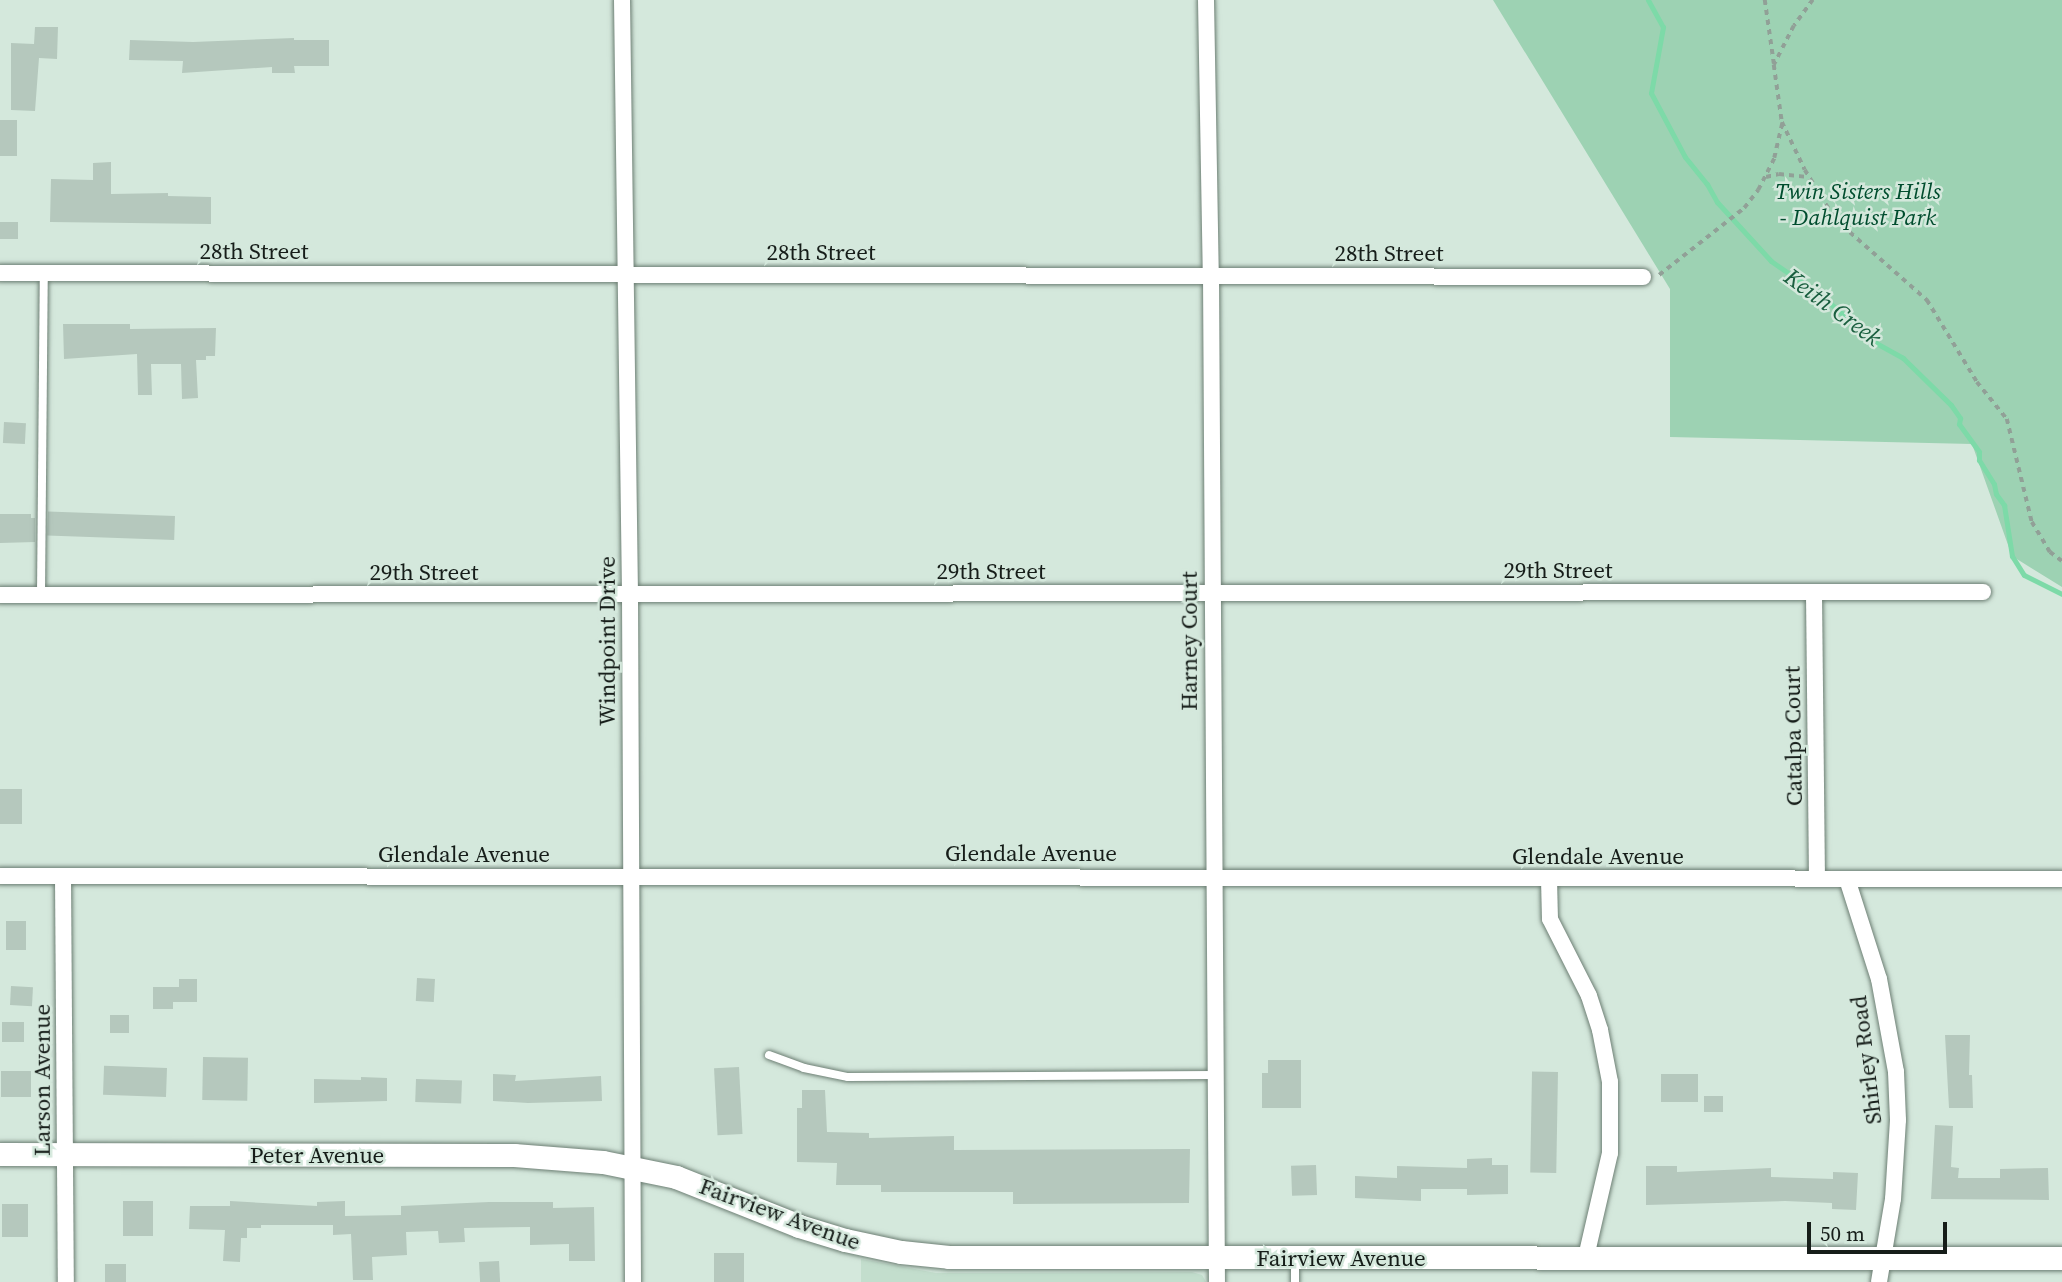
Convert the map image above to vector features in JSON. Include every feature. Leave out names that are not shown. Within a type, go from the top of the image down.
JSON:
[{"type":"street","name":"Windpoint Drive","points":[[622,0],[630,594],[634,1282]]},
{"type":"street","name":"Harney Court","points":[[1206,0],[1217,1282]]},
{"type":"street","name":"28th Street","points":[[0,273],[1643,277]]},
{"type":"street","name":"29th Street","points":[[0,595],[1983,592]]},
{"type":"street","name":"Catalpa Court","points":[[1814,593],[1817,878]]},
{"type":"street","name":"Glendale Avenue","points":[[0,876],[2062,879]]},
{"type":"street","name":"Larson Avenue","points":[[63,877],[66,1282]]},
{"type":"street","points":[[1549,878],[1550,919],[1589,996],[1600,1030],[1610,1082],[1610,1153],[1586,1257]]},
{"type":"street","name":"Shirley Road","points":[[1847,878],[1880,979],[1896,1072],[1897,1151],[1879,1282]]},
{"type":"street","name":"Peter Avenue","points":[[0,1154],[521,1156],[634,1166]]},
{"type":"street","name":"Fairview Avenue","points":[[634,1166],[701,1186],[802,1227],[901,1252],[949,1257],[2062,1258]]},
{"type":"lane","points":[[41,594],[44,273]]},
{"type":"lane","points":[[769,1055],[804,1068],[848,1077],[1214,1075]]},
{"type":"lane","points":[[1295,1257],[1295,1282]]},
{"type":"path","points":[[1765,0],[1782,122],[1809,177],[1835,219],[1927,300],[1977,382],[2007,419],[2032,522],[2050,552],[2062,561]]},
{"type":"path","points":[[1774,65],[1794,26],[1813,0]]},
{"type":"path","points":[[1643,277],[1656,277],[1697,248],[1720,225],[1744,208],[1774,158],[1782,122]]},
{"type":"path","points":[[1764,177],[1779,174],[1809,177]]},
{"type":"shaded area","points":[[861,1259],[936,1273],[1192,1272],[1202,1275],[1206,1282],[861,1282]]},
{"type":"green space","name":"Twin Sisters Hills - Dahlquist Park","points":[[1493,0],[2062,0],[2062,587],[2012,556],[1972,444],[1670,437],[1670,289]]},
{"type":"building","points":[[35,27],[58,27],[57,59],[39,58],[35,111],[11,110],[11,43],[34,44]]},
{"type":"building","points":[[294,38],[329,40],[329,66],[294,66],[295,73],[272,73],[272,67],[182,73],[183,61],[129,60],[130,40],[193,42]]},
{"type":"building","points":[[0,120],[17,120],[17,156],[0,156]]},
{"type":"building","points":[[111,162],[111,194],[168,193],[168,196],[211,197],[211,224],[50,222],[51,179],[93,180],[93,163]]},
{"type":"building","points":[[0,222],[18,222],[18,239],[0,239]]},
{"type":"building","points":[[63,324],[130,324],[130,329],[216,328],[215,356],[196,360],[198,398],[182,399],[181,364],[151,364],[152,395],[138,395],[137,354],[64,359]]},
{"type":"building","points":[[4,422],[26,423],[25,444],[3,443]]},
{"type":"building","points":[[48,512],[175,516],[174,540],[47,536]]},
{"type":"building","points":[[0,514],[31,514],[31,518],[35,518],[35,542],[0,543]]},
{"type":"building","points":[[0,789],[22,789],[22,824],[0,824]]},
{"type":"building","points":[[6,921],[26,921],[26,950],[6,950]]},
{"type":"building","points":[[417,978],[435,979],[434,1002],[416,1001]]},
{"type":"building","points":[[179,979],[197,979],[197,1002],[173,1002],[173,1009],[153,1009],[153,987],[179,987]]},
{"type":"building","points":[[11,986],[33,987],[32,1006],[10,1005]]},
{"type":"building","points":[[110,1015],[129,1015],[129,1033],[110,1033]]},
{"type":"building","points":[[2,1022],[24,1022],[24,1042],[2,1042]]},
{"type":"building","points":[[1945,1035],[1970,1035],[1969,1075],[1972,1075],[1973,1108],[1949,1108]]},
{"type":"building","points":[[203,1057],[248,1058],[247,1101],[202,1100]]},
{"type":"building","points":[[1268,1060],[1301,1060],[1301,1108],[1262,1108],[1262,1073],[1268,1073]]},
{"type":"building","points":[[104,1066],[167,1068],[166,1097],[103,1095]]},
{"type":"building","points":[[739,1067],[743,1134],[718,1135],[714,1068]]},
{"type":"building","points":[[1,1071],[31,1071],[31,1097],[1,1097]]},
{"type":"building","points":[[1532,1072],[1558,1072],[1556,1173],[1530,1173]]},
{"type":"building","points":[[493,1074],[516,1075],[515,1081],[601,1076],[602,1101],[493,1101]]},
{"type":"building","points":[[1661,1074],[1698,1074],[1698,1102],[1661,1102]]},
{"type":"building","points":[[361,1077],[387,1078],[387,1101],[314,1103],[314,1079],[361,1080]]},
{"type":"building","points":[[416,1079],[462,1081],[461,1104],[415,1102]]},
{"type":"building","points":[[802,1090],[825,1090],[827,1132],[869,1133],[869,1138],[954,1136],[954,1150],[1190,1149],[1189,1203],[1013,1204],[1013,1192],[881,1192],[881,1185],[836,1185],[837,1163],[797,1162],[797,1108],[802,1108]]},
{"type":"building","points":[[1704,1096],[1723,1096],[1723,1112],[1704,1112]]},
{"type":"building","points":[[1935,1125],[1953,1126],[1951,1167],[1959,1168],[1958,1178],[2000,1178],[2000,1169],[2048,1168],[2049,1200],[1931,1199]]},
{"type":"building","points":[[1492,1158],[1492,1165],[1508,1165],[1508,1194],[1467,1195],[1467,1189],[1421,1189],[1421,1201],[1355,1198],[1355,1176],[1397,1178],[1397,1166],[1467,1168],[1467,1159]]},
{"type":"building","points":[[1316,1165],[1317,1195],[1292,1196],[1291,1166]]},
{"type":"building","points":[[1646,1166],[1677,1166],[1677,1172],[1771,1168],[1771,1177],[1833,1179],[1833,1172],[1858,1173],[1856,1210],[1832,1209],[1832,1203],[1785,1201],[1646,1205]]},
{"type":"building","points":[[123,1201],[153,1201],[153,1236],[123,1236]]},
{"type":"building","points":[[230,1201],[317,1206],[317,1202],[345,1201],[345,1216],[401,1215],[401,1206],[489,1202],[553,1202],[553,1208],[594,1207],[595,1261],[569,1261],[569,1244],[530,1245],[530,1227],[464,1228],[465,1242],[439,1243],[438,1231],[406,1232],[407,1255],[372,1257],[373,1280],[353,1280],[351,1234],[333,1235],[333,1225],[261,1225],[261,1228],[247,1228],[247,1238],[241,1238],[240,1262],[223,1261],[225,1230],[189,1229],[190,1206],[230,1206]]},
{"type":"building","points":[[2,1204],[28,1204],[28,1237],[2,1237]]},
{"type":"building","points":[[714,1253],[744,1253],[744,1282],[714,1282]]},
{"type":"building","points":[[499,1261],[500,1282],[480,1282],[479,1262]]},
{"type":"building","points":[[105,1264],[126,1264],[126,1282],[105,1282]]},
{"type":"waterway","name":"Keith Creek","points":[[1648,0],[1663,27],[1651,93],[1685,157],[1707,184],[1717,202],[1771,261],[1824,298],[1876,343],[1903,358],[1951,405],[1960,418],[1959,424],[1979,452],[1979,460],[2004,505],[2012,556],[2024,575],[2062,594]]}]
